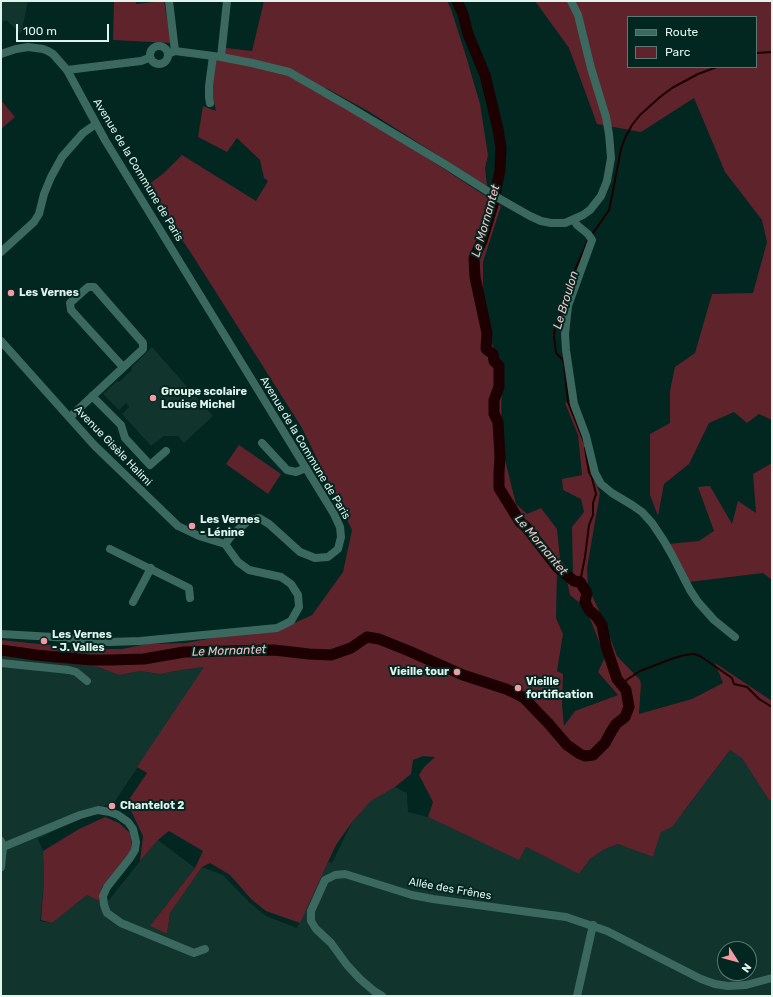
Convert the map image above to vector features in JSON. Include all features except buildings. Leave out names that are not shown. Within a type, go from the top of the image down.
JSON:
[{"type":"street","points":[[169,1],[172,52],[164,63],[153,63],[149,58],[150,51],[153,47],[162,46],[172,52],[217,56],[289,72],[336,98],[530,216],[542,221],[558,223],[565,223],[583,215],[590,210],[602,196],[607,181],[611,158],[606,117],[591,68],[578,15],[571,1]]},
{"type":"street","points":[[210,103],[209,86],[217,56],[227,1]]},
{"type":"street","name":"Avenue de la Commune de Paris","points":[[1,54],[28,47],[43,49],[53,54],[67,70],[96,124],[334,514],[340,527],[341,537],[338,548],[328,557],[316,558],[300,552],[270,524],[259,518],[248,521],[232,535],[225,544]]},
{"type":"street","points":[[67,70],[141,61],[149,58]]},
{"type":"street","points":[[1,252],[34,222],[39,214],[44,194],[51,177],[62,156],[83,134],[96,124]]},
{"type":"street","points":[[574,220],[577,225],[590,235],[592,240],[568,306],[564,334],[574,404],[586,436],[595,473],[601,484],[612,493],[642,512],[652,523],[664,541],[698,602],[714,620],[736,638]]},
{"type":"street","points":[[70,417],[143,349],[143,342],[94,287],[88,287],[70,303],[71,310],[123,367]]},
{"type":"street","name":"Avenue Gisèle Halimi","points":[[1,341],[94,445],[178,526],[199,536],[225,544]]},
{"type":"street","points":[[92,396],[121,425],[125,438],[150,465],[166,451]]},
{"type":"street","points":[[262,443],[287,470],[296,472],[306,468]]},
{"type":"street","points":[[1,634],[108,642],[140,641],[277,628],[290,620],[299,607],[298,595],[291,584],[281,577],[249,570],[238,562],[225,544]]},
{"type":"street","points":[[110,549],[189,588],[190,598]]},
{"type":"street","points":[[133,602],[150,568]]},
{"type":"street","points":[[1,663],[69,670],[76,672],[87,681]]},
{"type":"street","points":[[1,867],[2,844],[80,815],[98,810],[118,815],[128,822],[133,829],[136,842],[135,850],[107,887],[103,896],[107,913],[121,923],[194,953],[205,949]]},
{"type":"street","name":"Allée des Frênes","points":[[382,996],[374,991],[347,965],[331,943],[316,929],[311,921],[311,911],[325,880],[335,875],[345,874],[433,899],[566,917],[607,931],[701,979],[715,984],[728,986],[746,985],[772,978]]},
{"type":"street","points":[[577,996],[593,925]]},
{"type":"shaded area","points":[[1,1],[28,1],[21,34],[6,20],[1,23]]},
{"type":"shaded area","name":"Groupe scolaire Louise Michel","points":[[152,347],[213,416],[184,443],[178,436],[164,436],[151,446],[122,414],[129,407],[126,403],[119,410],[103,394],[132,370],[131,368]]},
{"type":"shaded area","points":[[1,656],[98,667],[119,675],[140,671],[160,674],[205,667],[115,801],[38,839],[43,851],[44,881],[40,921],[52,923],[87,895],[99,901],[109,900],[158,840],[195,868],[150,926],[167,934],[170,913],[202,867],[223,875],[249,902],[266,916],[297,928],[328,862],[332,863],[352,822],[371,801],[395,787],[407,793],[408,812],[428,817],[519,859],[526,847],[579,874],[590,859],[603,850],[619,844],[653,857],[661,832],[683,813],[730,750],[742,757],[769,800],[772,800],[772,996],[1,996]]},
{"type":"green space","points":[[114,1],[136,1],[136,4],[164,1],[171,43],[113,40]]},
{"type":"green space","points":[[264,1],[447,1],[451,9],[480,104],[488,155],[485,168],[487,186],[368,111],[326,88],[324,91],[501,206],[483,262],[483,294],[492,344],[496,351],[502,371],[501,434],[505,460],[516,504],[527,514],[541,508],[557,529],[560,559],[573,576],[572,527],[584,512],[581,499],[563,490],[562,479],[582,475],[578,435],[565,403],[569,401],[585,438],[590,470],[600,493],[587,568],[588,587],[603,619],[617,656],[640,680],[639,714],[692,699],[723,683],[715,663],[772,701],[772,800],[769,800],[742,758],[730,750],[672,827],[661,832],[653,857],[618,844],[603,850],[590,859],[579,874],[526,847],[519,860],[428,817],[433,802],[419,775],[424,767],[435,757],[423,756],[413,760],[411,774],[395,787],[371,801],[352,822],[336,845],[300,923],[266,911],[252,900],[230,875],[210,863],[202,867],[170,913],[167,934],[150,926],[195,868],[203,851],[169,831],[158,840],[140,861],[143,836],[126,804],[147,773],[137,767],[204,667],[160,674],[140,671],[119,675],[98,667],[1,656],[1,640],[87,649],[122,649],[147,644],[186,643],[218,637],[279,630],[312,615],[343,572],[352,530],[302,428],[191,253],[145,187],[164,173],[182,155],[256,201],[268,181],[264,178],[260,160],[237,138],[227,152],[198,137],[203,106],[216,111],[212,93],[216,60],[224,61],[226,48],[252,51]],"holes":[[[557,572],[567,581],[570,595],[586,608],[605,657],[598,672],[618,695],[575,711],[564,726],[562,706],[563,674],[557,671],[563,634],[556,618]]]},
{"type":"green space","points":[[535,1],[772,1],[772,420],[759,414],[747,423],[734,412],[709,423],[689,464],[664,484],[658,516],[650,495],[650,434],[670,423],[670,391],[675,367],[695,353],[712,294],[753,293],[767,242],[762,220],[725,172],[694,98],[641,132],[597,124],[569,48]]},
{"type":"green space","points":[[1,100],[15,117],[1,129]]},
{"type":"green space","points":[[239,445],[281,474],[268,494],[226,464]]},
{"type":"green space","points":[[772,463],[772,580],[763,573],[689,582],[668,544],[699,541],[714,531],[698,487],[710,486],[732,524],[738,501],[756,513],[753,474]]},
{"type":"green space","points":[[105,817],[119,823],[130,833],[132,849],[102,887],[99,901],[87,895],[52,923],[41,920],[44,881],[43,851],[79,829]]},
{"type":"waterway","name":"Le Mornantet","points":[[1,650],[90,660],[144,659],[184,652],[274,650],[331,655],[351,648],[367,637],[379,639],[463,675],[517,694],[524,698],[567,745],[585,756],[593,755],[605,743],[616,724],[625,717],[629,707],[626,690],[617,679],[606,646],[602,625],[596,616],[589,610],[585,602],[587,593],[580,582],[574,581],[558,568],[526,527],[520,522],[499,488],[500,457],[498,422],[494,414],[494,400],[499,387],[499,366],[494,361],[493,354],[486,349],[487,333],[475,277],[474,258],[482,241],[493,205],[500,170],[501,148],[485,75],[468,34],[463,14],[457,1]]},
{"type":"waterway","name":"Le Broulon","points":[[757,53],[772,52]]},
{"type":"waterway","name":"Le Broulon","points":[[592,234],[609,210],[621,149],[632,125],[640,115],[672,88],[698,74],[714,68]]},
{"type":"waterway","name":"Le Broulon","points":[[584,442],[568,402],[564,363],[556,353],[554,336],[555,327],[566,290],[588,239]]},
{"type":"waterway","name":"Le Broulon","points":[[580,582],[589,525],[593,515],[593,503],[596,494],[589,472],[585,448]]},
{"type":"waterway","points":[[622,684],[640,671],[674,658],[694,654],[700,656],[732,678],[734,684],[747,687],[759,699],[772,707]]},
{"type":"place","name":"Les Vernes","points":[[11,293]]},
{"type":"place","name":"Groupe scolaire Louise Michel","points":[[153,398]]},
{"type":"place","name":"Les Vernes - Lénine","points":[[192,526]]},
{"type":"place","name":"Les Vernes - J. Valles","points":[[44,641]]},
{"type":"place","name":"Vieille tour","points":[[457,672]]},
{"type":"place","name":"Vieille fortification","points":[[518,688]]},
{"type":"place","name":"Chantelot 2","points":[[112,806]]}]
